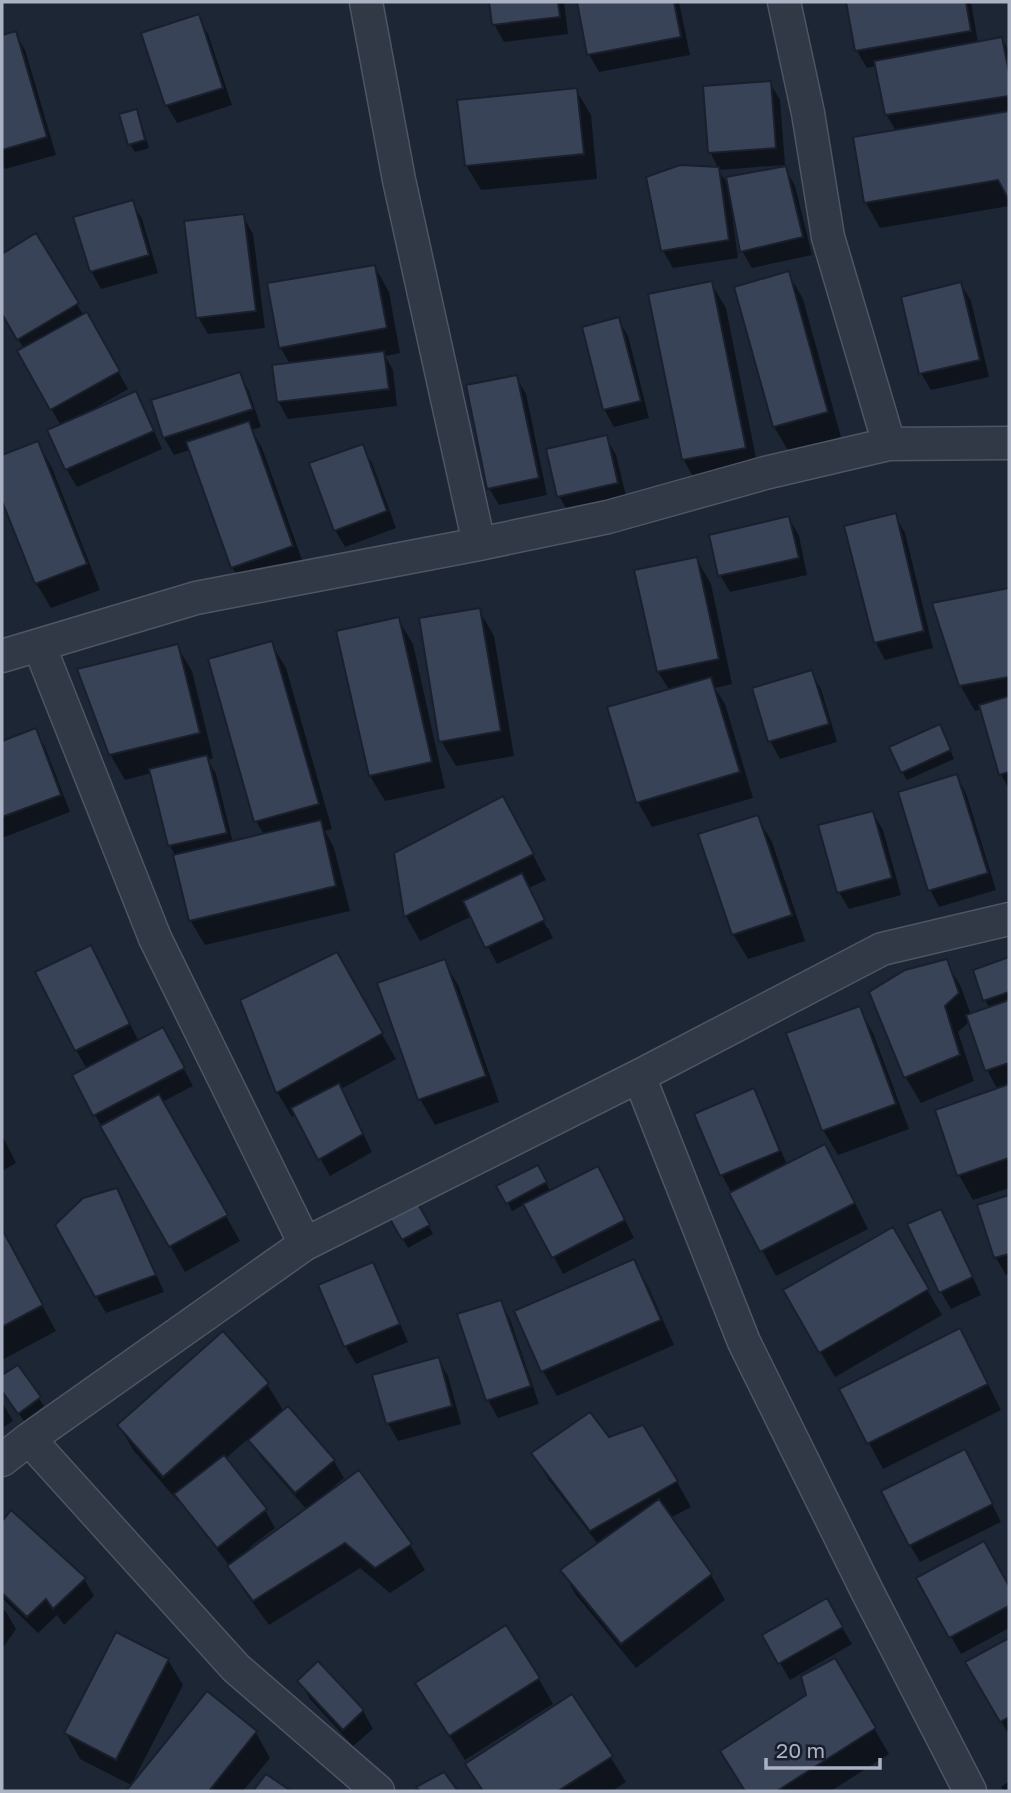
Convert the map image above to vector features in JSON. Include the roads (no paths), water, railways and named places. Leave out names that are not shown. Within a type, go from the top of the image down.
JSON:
[{"type":"street","points":[[366,2],[399,180],[479,544]]},
{"type":"street","points":[[784,2],[808,113],[828,237],[889,444]]},
{"type":"street","points":[[4,649],[39,645],[196,598],[608,517],[765,473],[889,444],[1009,443]]},
{"type":"street","points":[[39,645],[155,938],[305,1244]]},
{"type":"street","points":[[2,1461],[305,1244],[639,1076],[881,949],[1009,919]]},
{"type":"street","points":[[639,1076],[744,1342],[970,1791]]},
{"type":"street","points":[[30,1439],[236,1668],[378,1791]]}]
